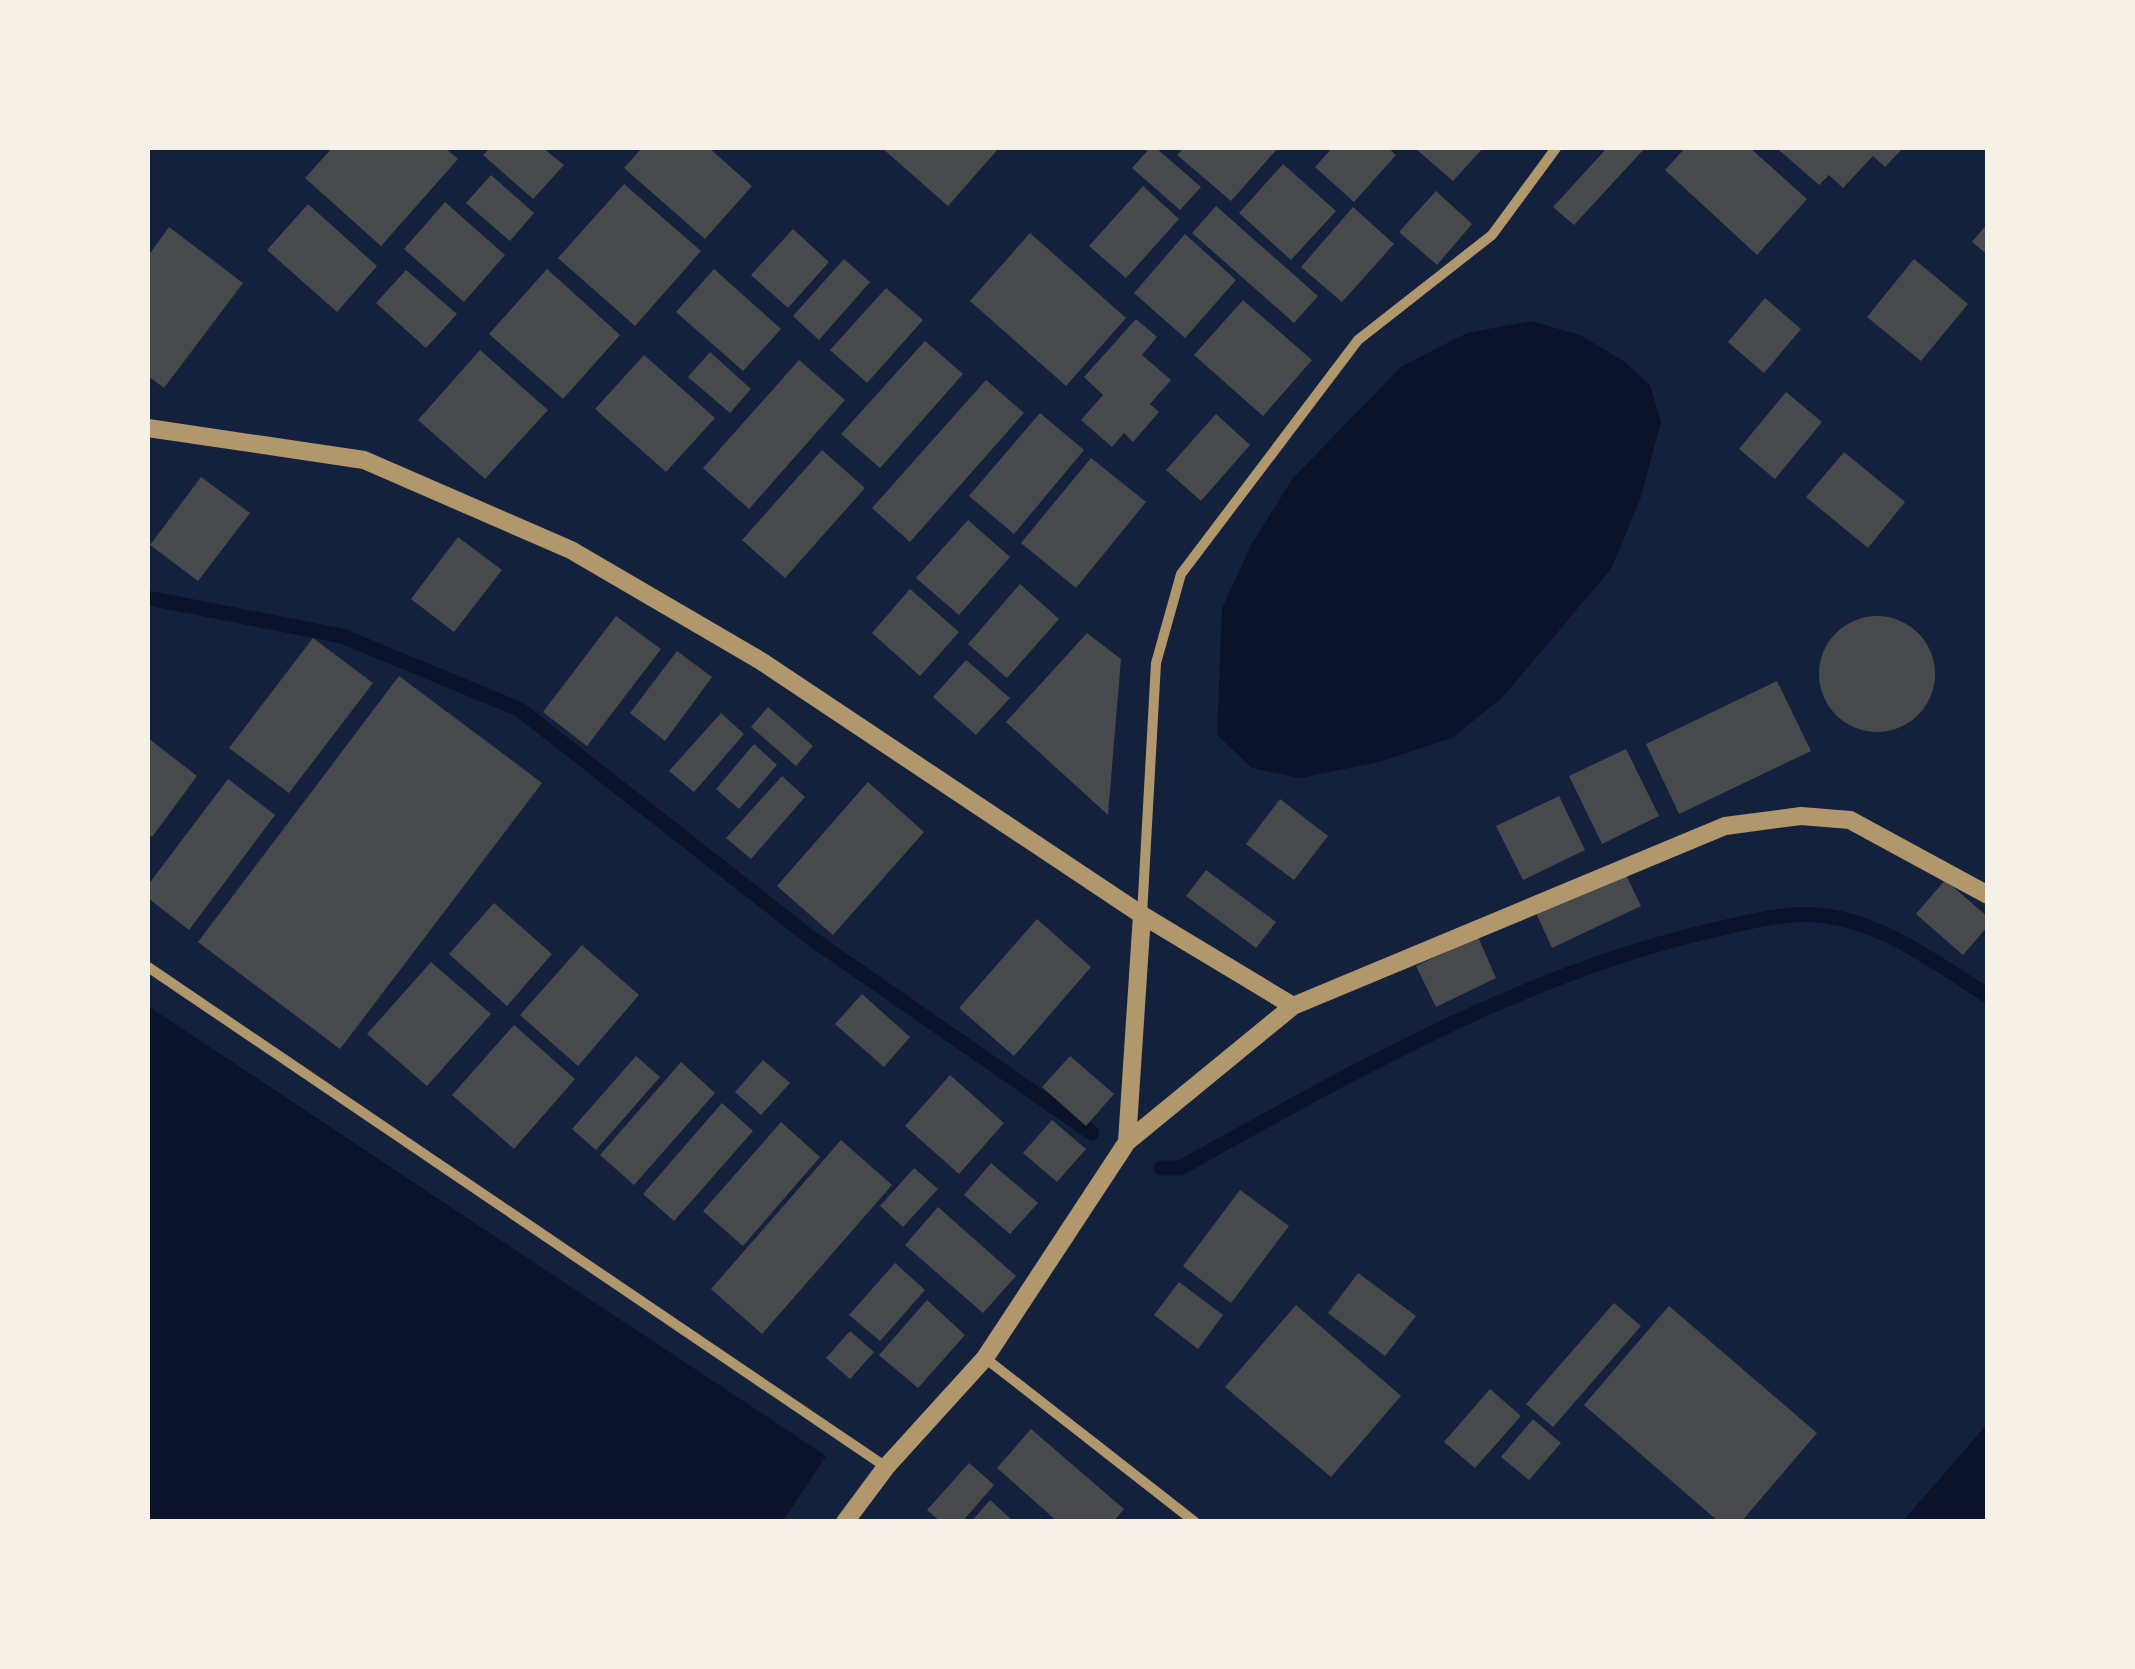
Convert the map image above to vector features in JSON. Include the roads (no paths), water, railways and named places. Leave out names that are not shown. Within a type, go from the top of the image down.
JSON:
[{"type":"street","points":[[1126,1142],[1156,662],[1181,574],[1358,340],[1492,235],[1556,148]]},
{"type":"street","points":[[148,428],[364,460],[571,550],[762,661],[1142,915],[1292,1006]]},
{"type":"street","points":[[845,1522],[886,1466],[985,1358],[1126,1142],[1292,1006],[1725,826],[1800,816],[1850,820],[1988,895]]},
{"type":"street","points":[[148,966],[886,1466]]},
{"type":"street","points":[[985,1358],[1195,1522]]},
{"type":"water","points":[[1531,321],[1580,335],[1622,360],[1650,385],[1661,422],[1640,500],[1611,569],[1502,698],[1452,738],[1379,762],[1300,778],[1252,768],[1217,735],[1222,608],[1251,545],[1293,478],[1402,366],[1467,333]]},
{"type":"water","points":[[148,1006],[826,1456],[783,1521],[148,1521]]},
{"type":"water","points":[[1987,1424],[1987,1521],[1903,1521]]},
{"type":"waterway","points":[[148,598],[342,636],[519,709],[811,938],[1092,1133]]},
{"type":"waterway","points":[[1161,1168],[1180,1168],[1370,1064],[1500,1002],[1635,951],[1761,919],[1817,915],[1863,925],[1907,945],[1988,996]]}]
